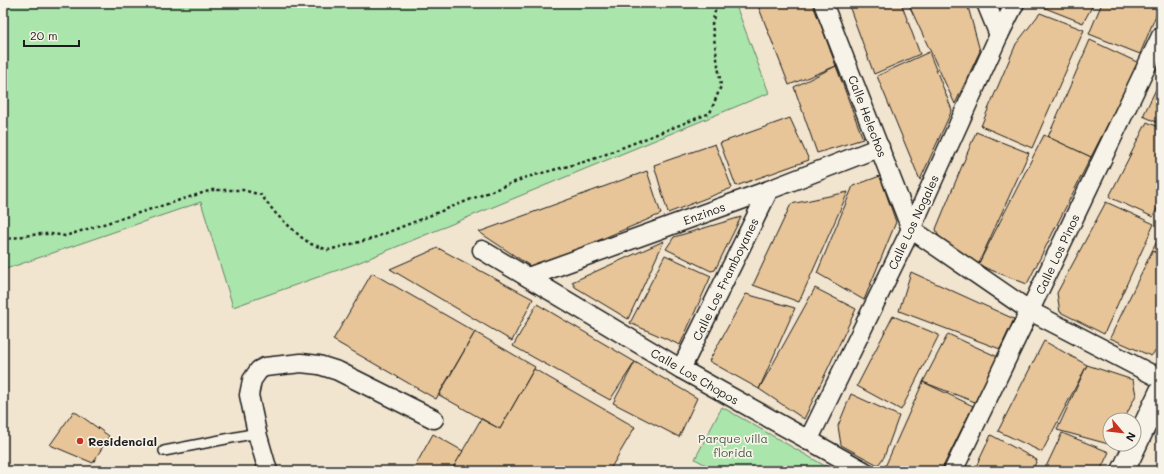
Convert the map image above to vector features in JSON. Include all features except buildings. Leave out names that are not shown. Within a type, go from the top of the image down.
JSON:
[{"type":"street","name":"Calle Helechos","points":[[823,3],[880,146],[911,229]]},
{"type":"street","points":[[986,3],[999,35]]},
{"type":"street","name":"Calle Los Nogales","points":[[808,441],[911,229],[1015,3]]},
{"type":"street","name":"Calle Los Pinos","points":[[953,471],[1161,36]]},
{"type":"street","name":"Enzinos","points":[[528,277],[769,190],[880,146]]},
{"type":"street","name":"Calle Los Framboyanes","points":[[681,369],[769,190]]},
{"type":"street","points":[[911,229],[1030,311],[1161,379]]},
{"type":"street","name":"Calle Los Chopos","points":[[482,250],[681,369],[864,471]]},
{"type":"street","points":[[268,471],[257,433],[249,395],[252,380],[259,370],[265,367],[301,363],[319,364],[338,371],[434,419]]},
{"type":"street","points":[[1123,471],[1161,391]]},
{"type":"lane","points":[[164,451],[257,433]]},
{"type":"path","points":[[3,240],[41,233],[52,233],[65,236],[212,190],[243,190],[261,195],[277,215],[301,237],[311,244],[328,250],[371,239],[527,177],[591,160],[710,112],[721,86],[712,24],[717,3]]},
{"type":"green space","points":[[3,3],[735,3],[769,93],[355,264],[233,307],[201,202],[3,270]]},
{"type":"green space","name":"Parque villa florida","points":[[722,407],[834,471],[717,471],[695,459]]},
{"type":"place","name":"Residencial","points":[[80,441]]}]
